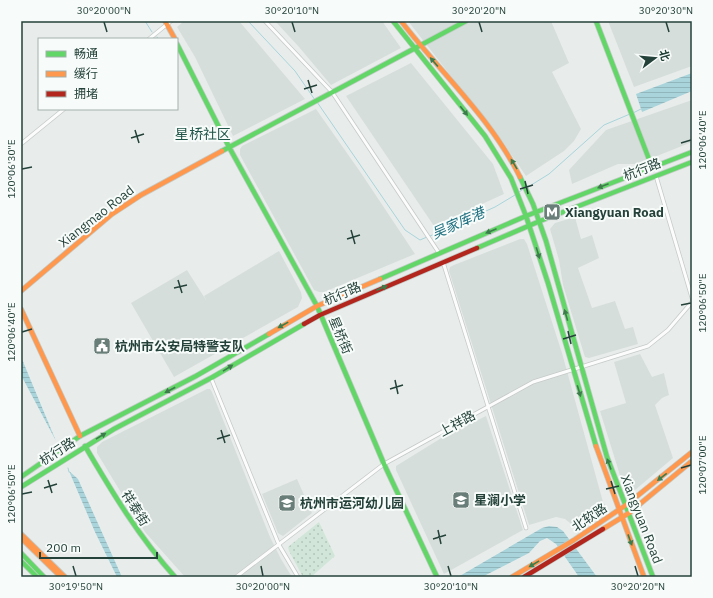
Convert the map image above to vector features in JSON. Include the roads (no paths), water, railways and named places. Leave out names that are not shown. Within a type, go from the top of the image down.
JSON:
[{"type":"main road","name":"Xiangyuan Road","points":[[393,21],[490,144],[512,178],[529,225],[600,459],[644,577]]},
{"type":"main road","name":"Xiangyuan Road","points":[[401,21],[419,45],[496,136],[521,177],[540,221],[602,444],[653,577]]},
{"type":"main road","name":"Xiangmao Road","points":[[21,291],[127,203],[308,104],[466,21]]},
{"type":"main road","points":[[596,21],[652,168]]},
{"type":"main road","points":[[167,22],[175,38]]},
{"type":"main road","name":"星桥街","points":[[178,46],[229,147],[317,306],[384,464],[437,577]]},
{"type":"main road","name":"杭行路","points":[[21,477],[80,436],[196,376],[317,306],[526,216],[692,152]]},
{"type":"main road","name":"杭行路","points":[[21,487],[114,429],[211,378],[320,315],[529,225],[692,162]]},
{"type":"main road","points":[[21,309],[80,436]]},
{"type":"main road","name":"祥泰街","points":[[85,446],[133,523],[149,546],[175,577]]},
{"type":"main road","name":"北软路","points":[[512,577],[574,540],[626,506],[692,452]]},
{"type":"main road","name":"北软路","points":[[524,577],[622,518],[692,461]]},
{"type":"main road","points":[[21,534],[66,577]]},
{"type":"main road","points":[[21,538],[61,577]]},
{"type":"main road","points":[[21,553],[44,577]]},
{"type":"main road","points":[[21,561],[37,577]]},
{"type":"street","points":[[265,21],[332,92],[439,253]]},
{"type":"street","points":[[150,38],[167,22]]},
{"type":"street","points":[[21,144],[63,110]]},
{"type":"street","points":[[656,176],[692,298]]},
{"type":"street","points":[[443,262],[526,528]]},
{"type":"street","name":"上祥路","points":[[236,577],[384,464],[532,382],[648,346],[668,330],[692,302]]},
{"type":"street","points":[[211,378],[279,545],[298,577]]},
{"type":"water","points":[[692,73],[692,91],[642,112],[636,94]]},
{"type":"water","points":[[21,356],[24,364],[56,441],[21,375]]},
{"type":"water","points":[[69,471],[78,479],[122,577],[117,577],[95,532]]},
{"type":"water","points":[[549,526],[557,527],[563,531],[597,577],[579,577],[556,544],[547,538],[540,541],[529,553],[482,577],[458,577],[542,528]]},
{"type":"waterway","points":[[145,21],[152,32]]},
{"type":"waterway","name":"吴家库港","points":[[248,21],[295,71],[315,100]]},
{"type":"waterway","name":"吴家库港","points":[[317,102],[405,230],[420,240],[427,237]]},
{"type":"waterway","name":"吴家库港","points":[[633,113],[641,109]]},
{"type":"waterway","name":"吴家库港","points":[[528,187],[549,174],[604,125],[630,114]]},
{"type":"waterway","name":"吴家库港","points":[[519,192],[525,188]]},
{"type":"waterway","name":"吴家库港","points":[[430,236],[495,207],[515,195]]},
{"type":"waterway","points":[[68,468],[69,472]]},
{"type":"place","name":"Xiangyuan Road","points":[[552,212]]},
{"type":"place","name":"杭州市公安局特警支队","points":[[102,346]]},
{"type":"place","name":"星澜小学","points":[[461,500]]},
{"type":"place","name":"杭州市运河幼儿园","points":[[287,503]]},
{"type":"district","name":"星桥社区","points":[[203,134]]}]
